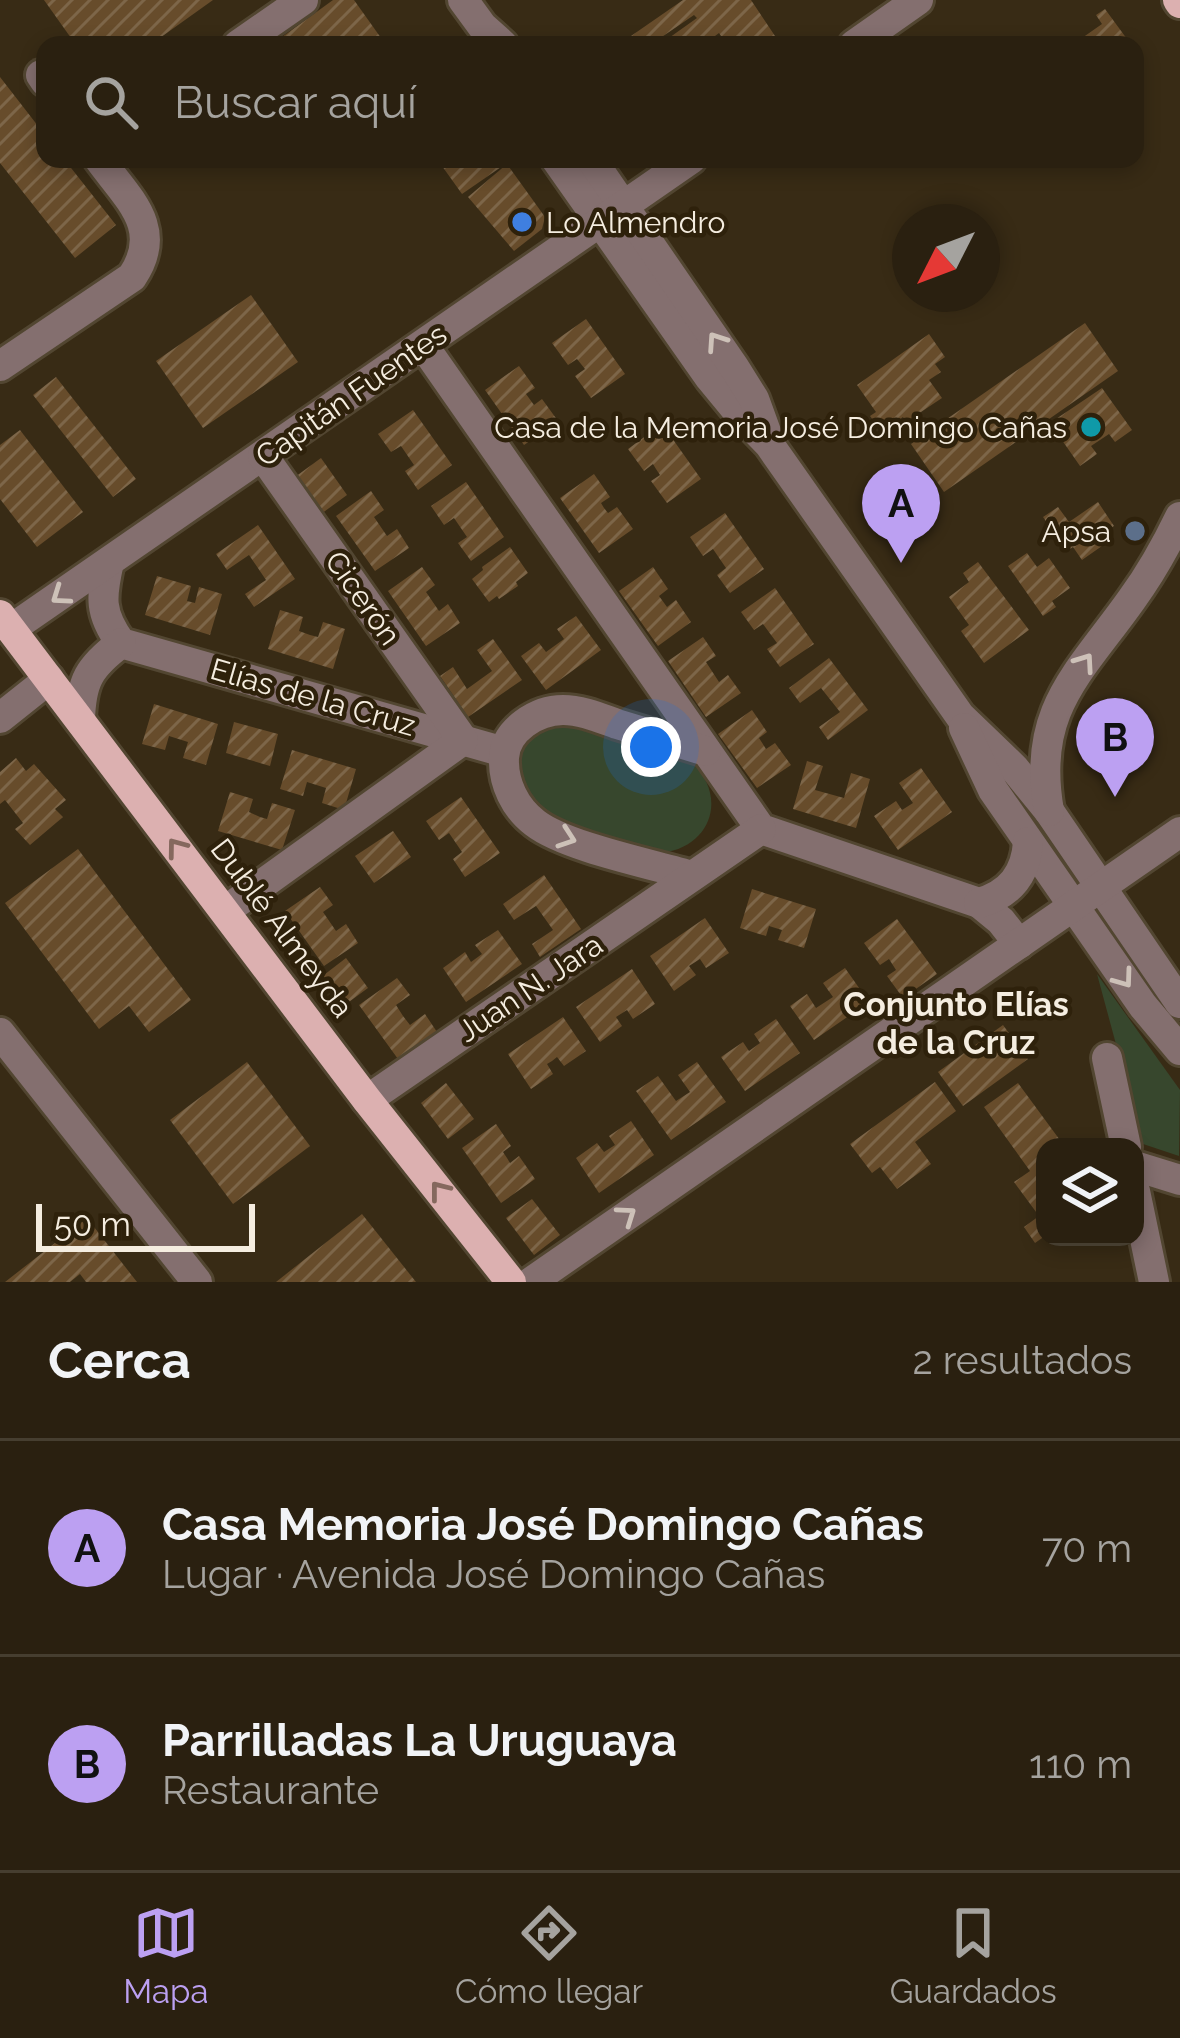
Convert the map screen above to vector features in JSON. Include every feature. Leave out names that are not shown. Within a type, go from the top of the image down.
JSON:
[{"type":"main road","name":"Dublé Almeyda","points":[[6,622],[367,1100],[512,1282]]},
{"type":"street","points":[[251,36],[303,0]]},
{"type":"street","points":[[464,0],[489,36]]},
{"type":"street","points":[[867,36],[918,0]]},
{"type":"street","points":[[0,366],[132,277],[142,262],[144,221],[106,168]]},
{"type":"street","points":[[565,168],[612,214],[744,383],[769,444],[960,716],[1014,768],[1048,811],[1180,1003]]},
{"type":"street","points":[[594,168],[612,214]]},
{"type":"street","name":"Capitán Fuentes","points":[[6,622],[109,562],[678,168]]},
{"type":"street","points":[[424,345],[761,830],[979,903],[1019,944]]},
{"type":"street","name":"Cicerón","points":[[263,456],[463,740]]},
{"type":"street","points":[[1048,811],[1046,740],[1064,691],[1147,578],[1180,518]]},
{"type":"street","points":[[80,720],[85,682],[105,655],[121,643],[106,623],[102,593],[109,562]]},
{"type":"street","name":"Elías de la Cruz","points":[[121,643],[504,752]]},
{"type":"street","points":[[0,718],[49,679]]},
{"type":"street","points":[[706,751],[563,710],[530,720],[504,752],[512,795],[526,816],[564,838],[692,876],[761,830]]},
{"type":"street","points":[[960,716],[993,790],[1143,1006],[1180,1050]]},
{"type":"street","points":[[224,910],[463,740]]},
{"type":"street","points":[[531,1282],[1180,832]]},
{"type":"street","points":[[979,903],[1015,882],[1023,870],[1028,842]]},
{"type":"street","name":"Juan N. Jara","points":[[367,1100],[692,876]]},
{"type":"street","points":[[0,1033],[197,1282]]},
{"type":"street","points":[[1107,1058],[1124,1138]]},
{"type":"street","points":[[1144,1169],[1180,1180]]},
{"type":"street","points":[[1144,1234],[1154,1282]]},
{"type":"green space","points":[[572,722],[689,760],[709,787],[710,816],[704,829],[680,848],[662,853],[584,832],[544,814],[522,782],[520,756],[532,735],[547,726]]},
{"type":"green space","points":[[1097,974],[1180,1090],[1179,1156],[1144,1144]]},
{"type":"building","points":[[44,0],[213,0],[163,36],[70,36]]},
{"type":"building","points":[[333,0],[354,0],[380,36],[283,36]]},
{"type":"building","points":[[683,0],[751,0],[775,36],[672,36],[697,18],[694,15],[663,36],[631,36]]},
{"type":"building","points":[[1105,9],[1125,36],[1085,36],[1102,24],[1096,15]]},
{"type":"building","points":[[0,77],[36,123],[36,168],[71,168],[116,225],[75,258],[0,163]]},
{"type":"building","points":[[443,168],[500,168],[462,194]]},
{"type":"building","points":[[502,168],[510,168],[545,217],[542,229],[514,251],[468,197]]},
{"type":"building","points":[[251,295],[298,362],[203,428],[156,361]]},
{"type":"building","points":[[586,319],[625,374],[591,398],[575,376],[585,369],[577,359],[568,365],[552,343]]},
{"type":"building","points":[[1085,323],[1118,371],[944,492],[911,444]]},
{"type":"building","points":[[929,334],[945,357],[935,364],[941,372],[929,380],[942,398],[882,432],[870,416],[876,412],[857,385]]},
{"type":"building","points":[[519,366],[535,388],[526,394],[534,405],[542,399],[558,421],[524,445],[485,390]]},
{"type":"building","points":[[56,377],[136,479],[113,497],[33,395]]},
{"type":"building","name":"Casa de la Memoria José Domingo Cañas","points":[[1102,388],[1132,430],[1115,442],[1109,434],[1091,446],[1097,454],[1080,466],[1050,423]]},
{"type":"building","points":[[413,410],[452,465],[418,490],[405,471],[414,465],[401,446],[391,452],[378,434]]},
{"type":"building","points":[[662,424],[701,479],[667,503],[651,481],[660,475],[653,464],[644,471],[628,449]]},
{"type":"building","points":[[20,430],[83,512],[37,547],[0,499],[0,445]]},
{"type":"building","points":[[321,458],[347,495],[321,514],[295,477]]},
{"type":"building","points":[[594,474],[610,497],[601,503],[604,508],[608,513],[617,507],[633,529],[599,553],[560,498]]},
{"type":"building","points":[[466,482],[504,537],[471,561],[458,543],[467,537],[454,518],[444,525],[431,506]]},
{"type":"building","points":[[371,491],[384,510],[374,517],[387,536],[397,529],[409,548],[375,571],[336,516]]},
{"type":"building","points":[[1098,502],[1114,526],[1106,531],[1112,539],[1082,560],[1073,547],[1067,551],[1043,517],[1058,507],[1069,522]]},
{"type":"building","points":[[725,513],[764,569],[730,593],[717,575],[726,568],[713,549],[703,556],[690,537]]},
{"type":"building","points":[[258,525],[295,579],[254,607],[245,594],[266,580],[249,555],[227,570],[216,554]]},
{"type":"building","points":[[510,547],[528,573],[516,582],[518,586],[489,602],[472,579]]},
{"type":"building","points":[[1027,553],[1037,567],[1049,558],[1070,588],[1052,601],[1056,607],[1043,616],[1008,566]]},
{"type":"building","points":[[978,562],[1029,630],[984,663],[961,631],[969,625],[949,597],[969,582],[963,573]]},
{"type":"building","points":[[422,567],[435,585],[426,592],[439,611],[448,604],[460,623],[426,646],[388,591]]},
{"type":"building","points":[[653,567],[668,589],[659,596],[667,607],[676,600],[691,622],[658,646],[619,591]]},
{"type":"building","points":[[157,576],[191,586],[187,601],[195,603],[199,587],[222,594],[210,635],[145,615]]},
{"type":"building","points":[[775,588],[814,644],[780,667],[767,649],[777,643],[763,624],[754,630],[741,612]]},
{"type":"building","points":[[280,610],[303,617],[299,631],[310,635],[318,637],[323,622],[345,629],[333,669],[268,649]]},
{"type":"building","points":[[576,616],[601,650],[546,690],[521,656],[539,643],[546,652],[564,639],[557,629]]},
{"type":"building","points":[[703,637],[716,656],[706,662],[719,682],[728,675],[741,693],[706,717],[668,661]]},
{"type":"building","points":[[493,639],[522,680],[468,717],[440,676],[453,667],[467,689],[492,671],[477,650]]},
{"type":"building","points":[[829,658],[868,710],[828,740],[819,727],[840,712],[821,688],[800,703],[789,688]]},
{"type":"building","points":[[154,704],[218,724],[206,765],[183,758],[188,742],[169,736],[165,750],[142,744]]},
{"type":"building","points":[[752,710],[767,732],[759,738],[766,749],[775,743],[791,765],[757,788],[718,734]]},
{"type":"building","points":[[234,722],[278,734],[270,766],[226,753]]},
{"type":"building","points":[[292,750],[356,769],[344,810],[322,803],[326,788],[307,782],[303,796],[280,789]]},
{"type":"building","points":[[16,758],[26,771],[34,764],[66,800],[55,809],[63,817],[30,845],[15,829],[23,823],[5,800],[0,804],[0,772]]},
{"type":"building","points":[[807,761],[823,766],[815,790],[844,798],[851,773],[870,779],[856,828],[793,809]]},
{"type":"building","points":[[921,768],[952,812],[898,850],[874,816],[896,801],[902,810],[913,803],[899,783]]},
{"type":"building","points":[[230,792],[253,799],[249,812],[267,819],[272,803],[295,810],[282,850],[218,831]]},
{"type":"building","points":[[461,797],[500,853],[465,877],[453,859],[462,852],[449,833],[439,840],[426,821]]},
{"type":"building","points":[[393,831],[411,857],[374,883],[355,856]]},
{"type":"building","points":[[78,849],[191,1000],[149,1032],[129,1006],[99,1029],[5,903]]},
{"type":"building","points":[[544,875],[581,929],[540,957],[532,944],[553,930],[536,906],[514,920],[503,904]]},
{"type":"building","points":[[320,887],[333,905],[323,912],[336,931],[346,924],[358,943],[324,966],[285,911]]},
{"type":"building","points":[[752,889],[816,909],[804,948],[778,940],[782,930],[769,926],[766,936],[740,928]]},
{"type":"building","points":[[705,918],[729,953],[706,968],[700,959],[689,966],[696,975],[674,991],[650,956]]},
{"type":"building","points":[[897,919],[937,974],[903,998],[887,976],[896,970],[889,959],[880,965],[864,943]]},
{"type":"building","points":[[498,930],[522,964],[466,1002],[443,968],[465,952],[471,962],[482,954],[475,945]]},
{"type":"building","points":[[346,958],[368,988],[342,1007],[320,978]]},
{"type":"building","points":[[845,968],[869,1002],[814,1040],[790,1006],[807,994],[816,1008],[833,997],[823,983]]},
{"type":"building","points":[[632,969],[655,1004],[633,1019],[627,1010],[616,1017],[622,1026],[600,1042],[576,1007]]},
{"type":"building","points":[[397,978],[410,995],[396,1005],[403,1016],[410,1025],[425,1014],[437,1032],[398,1059],[359,1005]]},
{"type":"building","points":[[563,1017],[586,1051],[564,1066],[557,1057],[547,1064],[553,1074],[531,1089],[508,1054]]},
{"type":"building","points":[[776,1019],[800,1053],[745,1091],[721,1057],[743,1042],[749,1051],[760,1043],[754,1034]]},
{"type":"building","points":[[1003,1025],[1028,1059],[963,1106],[938,1072]]},
{"type":"building","points":[[247,1062],[310,1146],[233,1204],[170,1120]]},
{"type":"building","points":[[697,1062],[726,1102],[671,1140],[636,1091],[658,1076],[676,1101],[690,1092],[678,1075]]},
{"type":"building","points":[[935,1082],[956,1111],[915,1142],[931,1164],[897,1189],[880,1167],[872,1173],[850,1144]]},
{"type":"building","points":[[446,1083],[474,1119],[448,1139],[421,1103]]},
{"type":"building","points":[[1018,1083],[1058,1138],[1036,1138],[1036,1212],[1014,1182],[1030,1171],[984,1107]]},
{"type":"building","points":[[631,1121],[654,1155],[599,1193],[576,1158],[597,1143],[604,1152],[615,1145],[609,1136]]},
{"type":"building","points":[[496,1124],[511,1146],[503,1152],[510,1163],[519,1156],[535,1179],[501,1203],[462,1148]]},
{"type":"building","points":[[532,1199],[560,1235],[534,1255],[506,1218]]},
{"type":"building","points":[[362,1214],[416,1282],[276,1282]]},
{"type":"building","points":[[87,1218],[137,1282],[86,1282],[80,1274],[70,1282],[5,1282]]},
{"type":"building","points":[[1036,1218],[1036,1242],[1035,1243],[1024,1227]]},
{"type":"place","name":"Lo Almendro","points":[[522,222]]},
{"type":"place","name":"Casa de la Memoria José Domingo Cañas","points":[[1091,427]]},
{"type":"place","name":"Apsa","points":[[1135,531]]},
{"type":"place","name":"Casa Memoria José Domingo Cañas","points":[[901,563]]},
{"type":"place","name":"Parrilladas La Uruguaya","points":[[1115,797]]},
{"type":"district","name":"Conjunto Elías de la Cruz","points":[[956,1023]]}]
